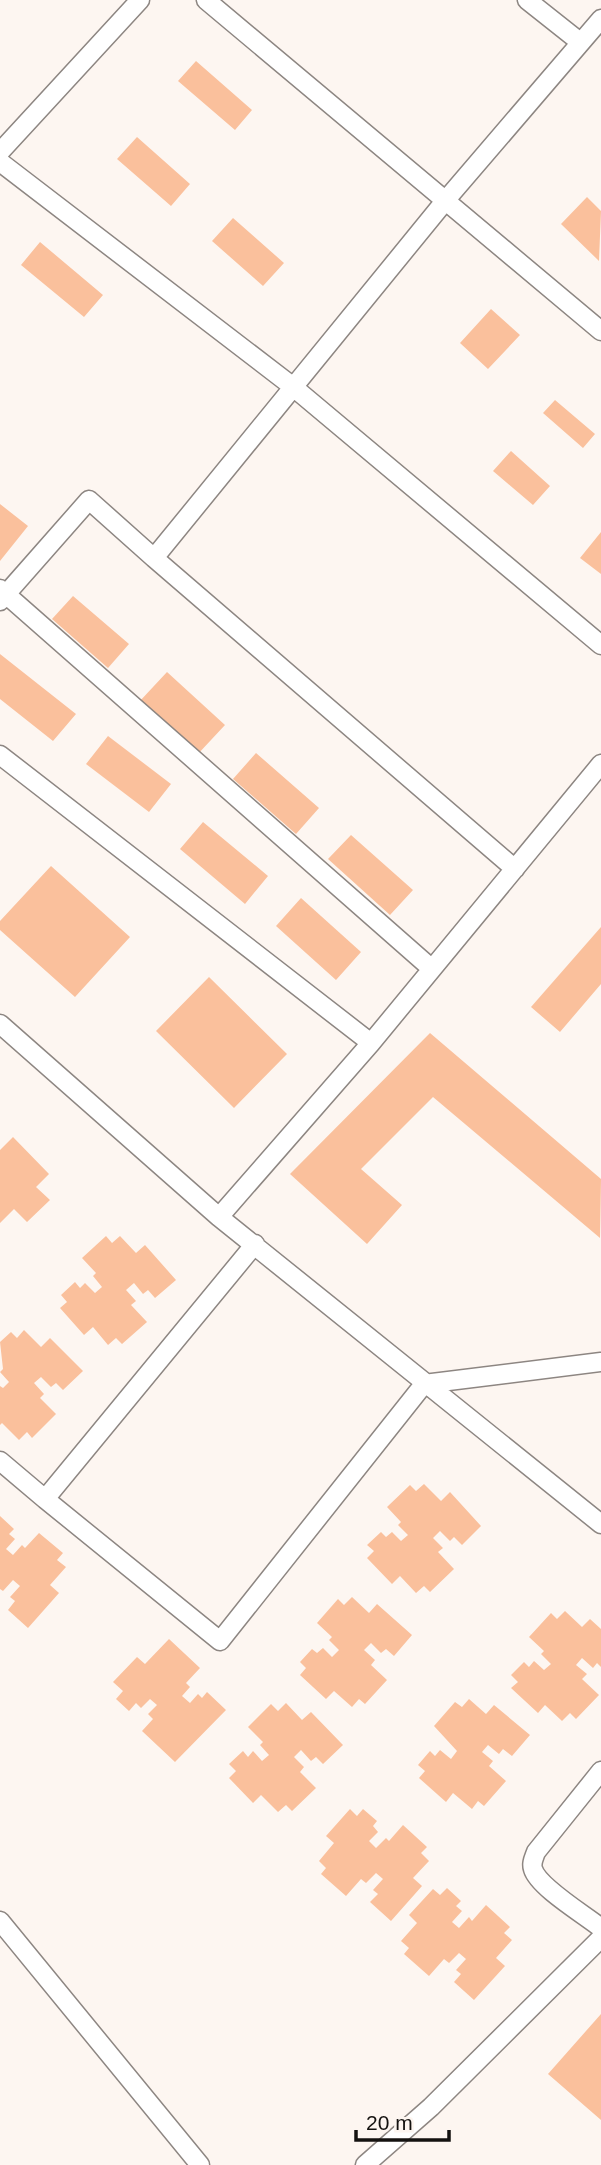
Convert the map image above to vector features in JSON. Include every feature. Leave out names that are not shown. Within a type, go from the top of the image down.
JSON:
[{"type":"lane","points":[[0,152],[140,0]]},
{"type":"lane","points":[[206,0],[601,331]]},
{"type":"lane","points":[[527,0],[580,42]]},
{"type":"lane","points":[[154,558],[445,201],[601,19]]},
{"type":"lane","points":[[0,162],[292,386],[601,645]]},
{"type":"lane","points":[[432,969],[2,594],[89,500],[515,869]]},
{"type":"lane","points":[[0,755],[371,1044]]},
{"type":"lane","points":[[219,1217],[371,1044],[601,764]]},
{"type":"lane","points":[[0,1024],[219,1217],[601,1524]]},
{"type":"lane","points":[[45,1499],[255,1244]]},
{"type":"lane","points":[[0,1461],[220,1641],[424,1384],[601,1362]]},
{"type":"lane","points":[[601,1771],[536,1852],[532,1862],[533,1870],[541,1881],[601,1928]]},
{"type":"lane","points":[[0,1921],[200,2165]]},
{"type":"lane","points":[[365,2165],[431,2107],[601,1938]]},
{"type":"building","points":[[196,61],[252,110],[235,130],[178,81]]},
{"type":"building","points":[[137,137],[190,184],[171,206],[117,159]]},
{"type":"building","points":[[587,197],[601,211],[599,261],[561,224]]},
{"type":"building","points":[[233,218],[284,263],[263,286],[212,241]]},
{"type":"building","points":[[40,242],[103,295],[84,317],[21,265]]},
{"type":"building","points":[[491,309],[520,335],[488,369],[460,343]]},
{"type":"building","points":[[555,400],[595,434],[583,448],[543,413]]},
{"type":"building","points":[[511,451],[550,486],[533,505],[493,471]]},
{"type":"building","points":[[0,504],[28,526],[0,561]]},
{"type":"building","points":[[601,532],[601,574],[580,558]]},
{"type":"building","points":[[73,596],[129,644],[108,668],[52,619]]},
{"type":"building","points":[[0,654],[76,714],[53,741],[0,699]]},
{"type":"building","points":[[167,672],[225,725],[197,755],[139,702]]},
{"type":"building","points":[[108,736],[171,784],[149,812],[86,764]]},
{"type":"building","points":[[256,753],[319,808],[296,834],[233,779]]},
{"type":"building","points":[[203,822],[268,876],[245,904],[180,849]]},
{"type":"building","points":[[351,835],[413,890],[390,915],[328,859]]},
{"type":"building","points":[[51,866],[130,937],[75,997],[0,930],[0,921]]},
{"type":"building","points":[[301,898],[361,952],[336,980],[276,926]]},
{"type":"building","points":[[601,927],[601,984],[560,1032],[531,1007]]},
{"type":"building","points":[[209,977],[287,1054],[234,1108],[156,1031]]},
{"type":"building","points":[[430,1033],[601,1179],[600,1238],[433,1097],[361,1169],[402,1205],[367,1244],[290,1174]]},
{"type":"building","points":[[13,1137],[49,1174],[36,1187],[50,1200],[27,1222],[14,1209],[0,1223],[0,1150]]},
{"type":"building","points":[[106,1236],[112,1243],[120,1236],[136,1253],[145,1245],[176,1280],[155,1298],[148,1290],[143,1294],[134,1283],[126,1290],[136,1301],[131,1305],[147,1322],[122,1344],[116,1338],[108,1345],[93,1327],[84,1335],[60,1308],[67,1302],[61,1295],[75,1282],[80,1288],[85,1283],[95,1293],[102,1287],[93,1276],[96,1273],[82,1258]]},
{"type":"building","points":[[24,1330],[41,1347],[50,1338],[83,1371],[63,1390],[56,1383],[51,1387],[41,1377],[34,1383],[44,1394],[40,1398],[56,1414],[32,1438],[27,1432],[19,1440],[2,1423],[0,1425],[0,1386],[3,1388],[9,1382],[0,1372],[3,1369],[0,1342],[11,1332],[17,1338]]},
{"type":"building","points":[[424,1484],[441,1501],[450,1492],[481,1526],[462,1545],[454,1537],[450,1541],[440,1531],[433,1538],[443,1548],[438,1552],[454,1569],[430,1592],[424,1586],[416,1593],[400,1576],[392,1584],[367,1558],[374,1551],[367,1545],[381,1532],[386,1537],[392,1532],[401,1541],[408,1535],[398,1525],[401,1522],[387,1507],[410,1485],[416,1491]]},
{"type":"building","points":[[0,1516],[14,1529],[9,1534],[15,1539],[6,1549],[13,1555],[22,1545],[25,1548],[39,1533],[63,1553],[57,1560],[66,1567],[50,1585],[59,1593],[28,1628],[8,1610],[15,1601],[10,1597],[20,1586],[13,1580],[3,1591],[0,1589]]},
{"type":"building","points":[[352,1597],[369,1613],[377,1604],[412,1635],[394,1656],[386,1649],[381,1653],[371,1643],[364,1650],[375,1660],[371,1665],[387,1680],[365,1704],[359,1699],[352,1707],[334,1691],[326,1699],[300,1675],[306,1668],[300,1662],[312,1649],[317,1653],[323,1648],[332,1657],[339,1650],[329,1640],[332,1637],[317,1623],[338,1599],[344,1605]]},
{"type":"building","points":[[565,1611],[582,1627],[590,1619],[601,1629],[601,1667],[597,1663],[593,1668],[582,1658],[576,1665],[587,1674],[582,1679],[599,1695],[576,1719],[570,1713],[562,1721],[545,1705],[538,1713],[511,1688],[518,1682],[511,1675],[524,1662],[529,1667],[534,1661],[544,1670],[551,1664],[541,1654],[544,1651],[529,1637],[551,1613],[557,1619]]},
{"type":"building","points":[[169,1639],[200,1668],[186,1683],[190,1687],[182,1696],[190,1703],[198,1694],[202,1698],[207,1692],[226,1710],[175,1762],[142,1731],[153,1719],[148,1714],[157,1705],[150,1699],[141,1708],[136,1703],[129,1711],[116,1699],[123,1691],[113,1682],[137,1657],[145,1664]]},
{"type":"building","points":[[469,1699],[486,1714],[494,1705],[530,1735],[512,1756],[503,1749],[499,1754],[488,1745],[482,1752],[493,1761],[489,1766],[506,1781],[484,1806],[478,1801],[472,1809],[453,1793],[446,1802],[419,1778],[425,1771],[418,1765],[430,1751],[435,1756],[440,1750],[451,1759],[457,1751],[434,1726],[455,1702],[462,1707]]},
{"type":"building","points":[[286,1703],[302,1720],[311,1712],[343,1745],[323,1764],[316,1757],[311,1761],[301,1750],[294,1757],[304,1767],[300,1772],[316,1788],[292,1811],[286,1805],[278,1812],[261,1795],[253,1803],[229,1778],[236,1771],[229,1764],[243,1751],[248,1757],[253,1751],[262,1761],[269,1755],[260,1745],[263,1742],[248,1727],[271,1704],[278,1711]]},
{"type":"building","points":[[350,1809],[357,1816],[363,1809],[377,1821],[373,1826],[378,1832],[369,1841],[376,1848],[386,1838],[389,1841],[403,1825],[427,1847],[421,1853],[429,1861],[413,1878],[422,1886],[391,1921],[370,1902],[378,1894],[373,1890],[383,1879],[376,1873],[366,1883],[361,1879],[346,1896],[321,1874],[326,1868],[319,1861],[334,1843],[326,1836]]},
{"type":"building","points":[[447,1888],[461,1901],[456,1906],[462,1911],[452,1922],[459,1928],[469,1917],[472,1921],[486,1905],[510,1927],[504,1933],[512,1940],[496,1958],[505,1966],[474,2000],[454,1982],[461,1974],[456,1970],[466,1959],[459,1953],[449,1963],[444,1959],[429,1976],[404,1954],[409,1948],[401,1941],[417,1923],[409,1915],[433,1889],[440,1895]]},
{"type":"building","points":[[601,2014],[601,2120],[548,2074]]}]
